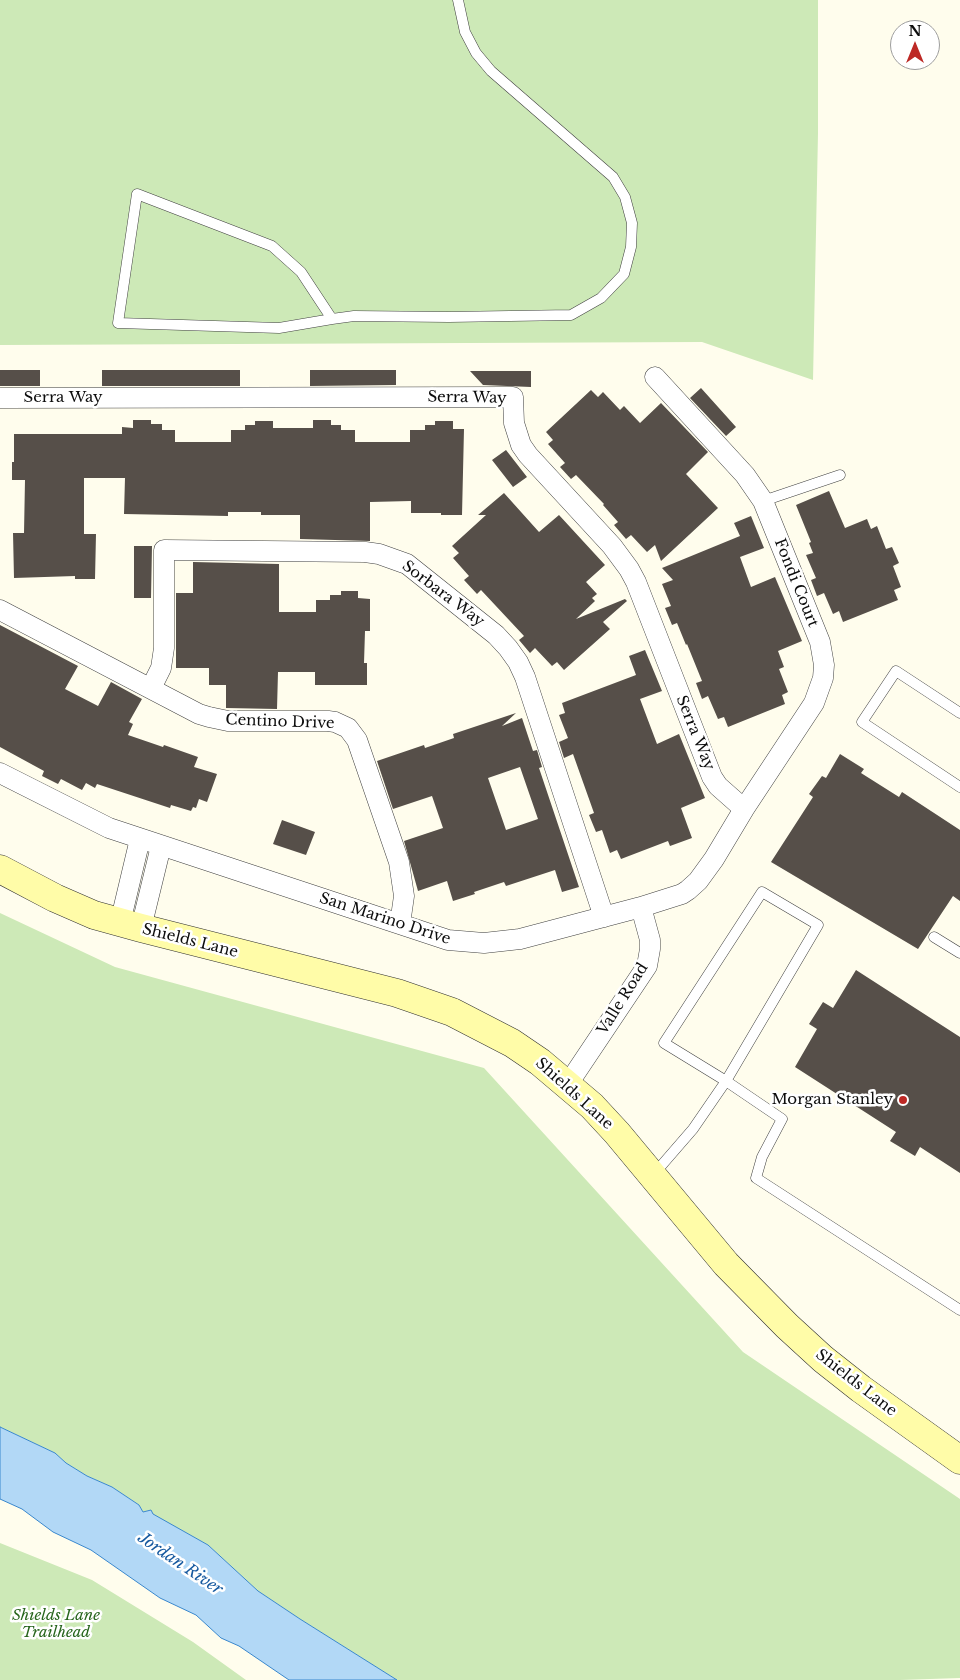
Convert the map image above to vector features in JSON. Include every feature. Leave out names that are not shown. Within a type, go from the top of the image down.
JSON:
[{"type":"main road","name":"Shields Lane","points":[[0,869],[55,898],[94,914],[130,926],[297,967],[424,1001],[459,1015],[512,1043],[568,1084],[617,1133],[726,1264],[787,1326],[823,1359],[861,1389],[960,1460]]},
{"type":"street","name":"Fondi Court","points":[[655,377],[745,475],[763,501],[820,642],[824,665],[823,678],[814,703],[744,809]]},
{"type":"street","name":"Serra Way","points":[[0,398],[513,397],[516,428],[524,450],[612,546],[629,569],[636,582],[712,776],[718,786],[744,809]]},
{"type":"street","name":"Sorbara Way","points":[[151,688],[161,668],[164,648],[164,550],[365,552],[386,556],[407,564],[496,635],[518,662],[525,677],[604,917]]},
{"type":"street","name":"Centino Drive","points":[[0,610],[199,714],[228,721],[328,721],[348,728],[357,740],[399,862],[404,896],[400,924]]},
{"type":"street","name":"San Marino Drive","points":[[0,773],[94,822],[140,839],[448,940],[484,944],[520,939],[682,894],[694,886],[714,859],[744,809]]},
{"type":"street","points":[[130,926],[140,839]]},
{"type":"street","points":[[130,926],[161,846]]},
{"type":"street","name":"Valle Road","points":[[568,1084],[647,966],[650,949],[641,906]]},
{"type":"lane","points":[[332,320],[301,272],[272,246],[137,194],[118,323],[280,328],[332,320],[354,316],[571,315],[601,298],[624,274],[631,247],[632,223],[625,197],[613,177],[491,71],[476,53],[465,32],[458,0]]},
{"type":"lane","points":[[763,501],[840,475]]},
{"type":"lane","points":[[960,713],[896,671],[862,722],[960,787]]},
{"type":"lane","points":[[653,1175],[693,1130],[726,1081],[818,925],[762,892],[664,1043],[726,1081],[782,1119],[762,1157],[756,1178],[960,1310]]},
{"type":"lane","points":[[934,937],[960,954]]},
{"type":"green space","points":[[0,0],[818,0],[818,133],[813,380],[702,342],[0,345]]},
{"type":"green space","points":[[0,913],[115,967],[484,1068],[743,1352],[960,1499],[960,1678],[900,1680],[397,1680],[258,1591],[208,1545],[152,1514],[151,1510],[143,1512],[139,1505],[112,1487],[87,1476],[66,1463],[55,1453],[0,1427]]},
{"type":"green space","name":"Shields Lane Trailhead","points":[[0,1543],[92,1580],[193,1642],[246,1680],[0,1680]]},
{"type":"water","name":"Jordan River","points":[[0,1427],[55,1453],[66,1463],[87,1476],[112,1487],[139,1505],[143,1512],[151,1510],[153,1514],[208,1545],[258,1591],[397,1680],[289,1680],[239,1646],[221,1638],[196,1615],[160,1598],[91,1550],[53,1532],[22,1509],[0,1499]]},
{"type":"building","points":[[0,370],[40,370],[40,386],[0,386]]},
{"type":"building","points":[[102,370],[240,370],[240,386],[102,386]]},
{"type":"building","points":[[310,370],[396,370],[396,385],[310,386]]},
{"type":"building","points":[[470,371],[531,371],[531,387],[483,385]]},
{"type":"building","points":[[701,388],[736,427],[726,436],[690,398]]},
{"type":"building","points":[[591,390],[598,397],[603,392],[620,410],[624,406],[640,423],[661,403],[708,452],[686,474],[718,508],[661,561],[655,545],[647,552],[631,535],[626,539],[614,525],[618,522],[604,504],[576,475],[571,479],[560,467],[565,463],[548,444],[553,440],[546,432]]},
{"type":"building","points":[[133,420],[151,420],[151,424],[162,424],[162,430],[175,430],[175,442],[231,442],[231,430],[245,430],[245,425],[255,425],[255,421],[273,421],[273,428],[313,428],[313,420],[331,420],[331,425],[341,425],[341,430],[355,430],[355,442],[410,442],[410,430],[425,430],[425,425],[435,425],[435,421],[453,421],[453,429],[464,429],[462,515],[411,513],[411,501],[370,502],[370,541],[300,539],[300,515],[261,515],[261,512],[228,512],[228,516],[124,514],[125,478],[84,478],[84,534],[96,534],[95,579],[75,579],[75,576],[14,578],[13,533],[24,533],[25,480],[12,480],[14,434],[122,434],[122,427],[133,428]]},
{"type":"building","points":[[506,450],[527,477],[513,487],[492,460]]},
{"type":"building","points":[[829,491],[845,528],[867,519],[871,529],[877,526],[886,549],[892,547],[899,563],[893,566],[901,587],[894,590],[898,600],[843,622],[839,611],[833,614],[824,593],[817,596],[811,580],[816,578],[806,555],[813,553],[809,543],[811,542],[796,505]]},
{"type":"building","points":[[504,493],[539,532],[559,515],[605,565],[586,582],[597,594],[592,598],[595,601],[576,619],[625,599],[627,601],[603,622],[610,629],[564,670],[557,662],[552,666],[535,648],[530,653],[519,640],[524,636],[481,590],[477,594],[464,580],[469,576],[453,558],[459,553],[452,546],[486,515],[478,515]]},
{"type":"building","points":[[751,516],[764,548],[740,557],[751,587],[775,577],[802,641],[778,651],[784,667],[779,669],[788,692],[782,695],[785,704],[728,727],[724,717],[718,719],[708,696],[702,699],[696,683],[702,681],[687,644],[677,623],[672,625],[665,608],[671,606],[662,584],[673,580],[662,568],[740,536],[734,523]]},
{"type":"building","points":[[134,546],[152,546],[151,598],[134,598]]},
{"type":"building","points":[[193,562],[279,564],[279,612],[316,612],[316,600],[330,600],[330,595],[341,595],[341,591],[358,591],[358,598],[370,599],[370,631],[365,631],[364,663],[367,663],[367,685],[315,685],[315,672],[278,672],[277,709],[226,708],[226,685],[209,685],[209,668],[176,668],[176,593],[193,593]]},
{"type":"building","points":[[0,625],[78,666],[65,689],[98,706],[111,682],[142,699],[129,722],[133,724],[128,735],[198,757],[194,767],[217,774],[207,802],[199,799],[196,808],[193,807],[191,811],[171,805],[170,808],[97,784],[95,788],[86,783],[82,790],[61,779],[58,784],[42,776],[44,771],[0,747]]},
{"type":"building","points":[[645,650],[662,691],[640,699],[657,744],[679,734],[705,798],[681,808],[692,838],[670,846],[668,841],[621,859],[617,850],[610,853],[602,830],[596,832],[589,815],[594,813],[573,754],[564,758],[559,742],[568,738],[559,715],[565,713],[562,703],[636,675],[629,656]]},
{"type":"building","points":[[516,713],[502,726],[522,718],[533,751],[537,750],[542,767],[539,768],[579,887],[562,892],[555,870],[506,886],[504,882],[453,901],[447,881],[418,891],[404,841],[443,828],[432,796],[393,809],[377,761],[424,745],[425,748],[454,738],[453,734]],"holes":[[[520,767],[538,819],[506,830],[488,778]]]},
{"type":"building","points":[[840,754],[864,769],[861,773],[899,797],[902,792],[960,830],[960,901],[953,896],[918,949],[771,862],[813,797],[809,794],[822,776],[826,778]]},
{"type":"building","points":[[282,820],[315,832],[306,855],[273,844]]},
{"type":"building","name":"Morgan Stanley","points":[[856,970],[960,1037],[960,1173],[920,1147],[915,1156],[890,1141],[896,1132],[795,1067],[817,1029],[809,1024],[823,1002],[833,1008]]},
{"type":"place","name":"Morgan Stanley","points":[[903,1100]]}]
